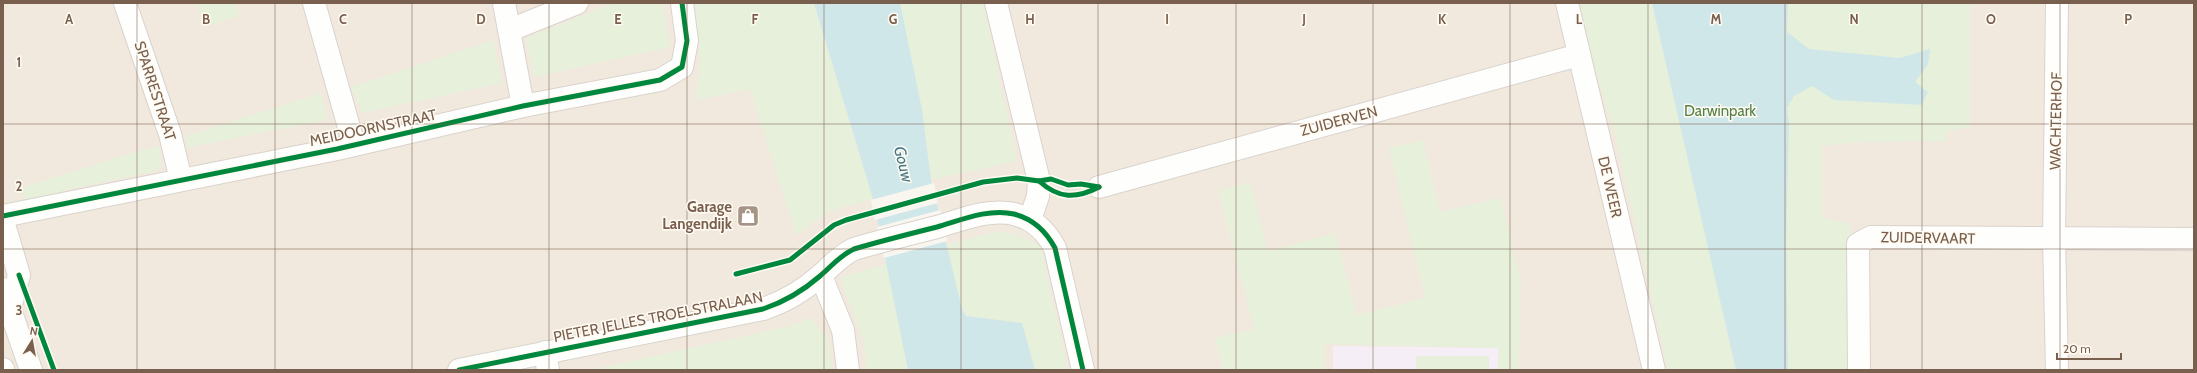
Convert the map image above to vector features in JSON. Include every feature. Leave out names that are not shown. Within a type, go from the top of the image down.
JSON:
[{"type":"street","name":"SPARRESTRAAT","points":[[125,3],[170,134],[181,180]]},
{"type":"street","points":[[314,3],[354,146]]},
{"type":"street","points":[[504,3],[523,106]]},
{"type":"street","points":[[510,30],[577,3]]},
{"type":"street","name":"MEIDOORNSTRAAT","points":[[3,216],[354,146],[523,106],[660,80],[682,67],[687,41],[682,3]]},
{"type":"street","points":[[996,3],[1039,181],[1038,196],[1030,220],[1049,236],[1055,248],[1084,370]]},
{"type":"street","name":"DE WEER","points":[[1567,3],[1654,370]]},
{"type":"street","name":"WACHTERHOF","points":[[2057,3],[2054,238],[2057,370]]},
{"type":"street","name":"ZUIDERVEN","points":[[1099,187],[1579,55]]},
{"type":"street","name":"PIETER JELLES TROELSTRALAAN","points":[[459,370],[546,361],[764,309],[778,304],[821,276],[842,254],[854,249],[979,216],[1001,212],[1014,214],[1030,220]]},
{"type":"street","points":[[3,220],[19,275],[7,298],[31,370]]},
{"type":"street","name":"ZUIDERVAART","points":[[1859,370],[1858,244],[1871,237],[2054,238]]},
{"type":"street","points":[[2054,238],[2194,239]]},
{"type":"street","points":[[821,276],[843,330],[848,370]]},
{"type":"shaded area","points":[[3,3],[2194,3],[2194,370],[3,370]]},
{"type":"shaded area","points":[[1333,346],[1498,348],[1498,370],[1333,370]]},
{"type":"green space","points":[[197,3],[236,3],[240,16],[205,27]]},
{"type":"green space","points":[[614,3],[663,3],[670,47],[534,77],[526,38]]},
{"type":"green space","points":[[695,3],[814,3],[873,199],[829,211],[796,235],[750,89],[696,100],[700,58]]},
{"type":"green space","points":[[900,3],[983,3],[1017,161],[931,180],[922,110]]},
{"type":"green space","name":"Darwinpark","points":[[1580,3],[1970,3],[1970,128],[1947,131],[1947,141],[1855,142],[1822,146],[1823,218],[1851,224],[1848,370],[1668,370],[1617,142],[1594,65]]},
{"type":"green space","points":[[493,40],[502,83],[362,113],[351,87]]},
{"type":"green space","points":[[321,93],[328,120],[188,147],[186,136]]},
{"type":"green space","points":[[1423,140],[1440,212],[1501,198],[1521,281],[1518,370],[1498,370],[1498,348],[1325,344],[1324,370],[1223,370],[1215,338],[1254,329],[1218,191],[1250,182],[1268,251],[1335,233],[1357,315],[1425,298],[1389,148]]},
{"type":"green space","points":[[159,146],[162,164],[156,171],[60,191],[60,197],[26,204],[21,188],[144,149]]},
{"type":"green space","points":[[998,231],[1013,234],[1040,245],[1068,370],[1035,370],[1022,323],[966,316],[962,309],[946,245]]},
{"type":"green space","points":[[887,264],[908,370],[867,370],[864,342],[840,278]]},
{"type":"green space","points":[[811,318],[828,340],[832,370],[591,370],[790,326]]},
{"type":"green space","points":[[1416,356],[1489,356],[1489,370],[1416,370]]},
{"type":"water","name":"Gouw","points":[[814,3],[900,3],[922,110],[931,180],[962,309],[966,316],[1022,323],[1035,370],[908,370],[873,199]]},
{"type":"water","points":[[1652,3],[1788,3],[1787,32],[1809,49],[1900,58],[1930,49],[1928,64],[1915,82],[1928,92],[1922,105],[1834,100],[1812,86],[1794,96],[1787,108],[1789,122],[1786,243],[1788,370],[1736,370]]},
{"type":"pier","points":[[934,183],[938,203],[875,220],[871,200]]},
{"type":"pier","points":[[940,210],[947,241],[884,258],[877,227]]},
{"type":"cycle path","points":[[3,216],[337,149],[523,106],[660,80],[682,67],[687,41],[682,3]]},
{"type":"cycle path","points":[[736,274],[790,260],[834,225],[846,220],[983,182],[1017,178],[1039,181],[1051,179],[1068,185],[1081,184],[1099,187]]},
{"type":"cycle path","points":[[1039,181],[1054,191],[1068,195],[1083,194],[1099,187]]},
{"type":"cycle path","points":[[459,370],[763,309],[779,303],[800,291],[840,258],[854,249],[965,218],[995,213],[1014,214],[1028,219],[1039,226],[1048,236],[1055,248],[1083,370]]},
{"type":"cycle path","points":[[19,275],[54,370]]},
{"type":"place","name":"Garage Langendijk","points":[[748,216]]}]
